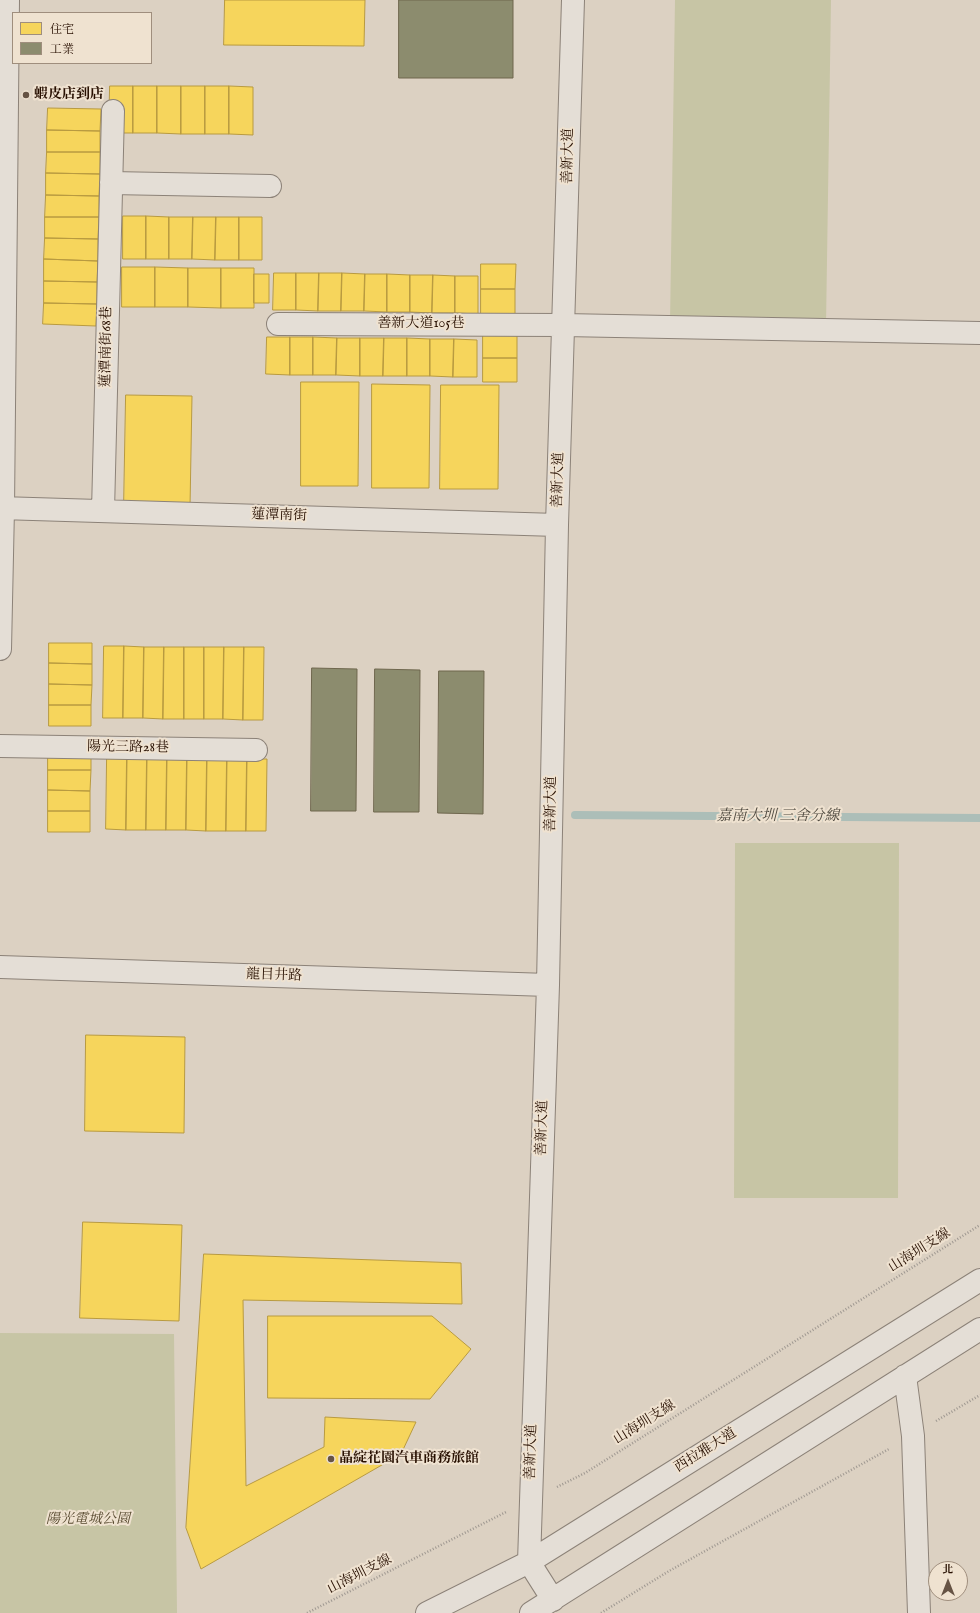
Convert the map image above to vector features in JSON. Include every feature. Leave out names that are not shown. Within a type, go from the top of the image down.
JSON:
[{"type":"street","points":[[0,649],[3,146],[8,0]]},
{"type":"street","name":"善新大道","points":[[529,1562],[548,985],[557,525],[573,0]]},
{"type":"street","name":"蓮潭南街68巷","points":[[103,511],[112,111]]},
{"type":"street","points":[[111,183],[270,186]]},
{"type":"street","name":"善新大道105巷","points":[[278,324],[564,325],[980,333]]},
{"type":"street","name":"蓮潭南街","points":[[2,508],[557,525]]},
{"type":"street","name":"陽光三路28巷","points":[[0,746],[256,750]]},
{"type":"street","name":"龍目井路","points":[[0,967],[548,985]]},
{"type":"street","name":"西拉雅大道","points":[[427,1613],[529,1562],[980,1280]]},
{"type":"street","points":[[531,1613],[980,1329]]},
{"type":"street","points":[[905,1376],[912,1436],[919,1613]]},
{"type":"street","points":[[529,1562],[553,1600]]},
{"type":"path","name":"山海圳支線","points":[[307,1613],[585,1473],[980,1225]]},
{"type":"path","points":[[601,1613],[669,1571],[912,1436],[980,1395]]},
{"type":"green space","points":[[675,0],[831,0],[826,325],[670,323]]},
{"type":"green space","points":[[735,843],[899,843],[898,1198],[734,1198]]},
{"type":"green space","name":"陽光電城公園","points":[[0,1333],[174,1334],[177,1613],[0,1613]]},
{"type":"building: 住宅","points":[[225,0],[365,0],[364,46],[224,45]]},
{"type":"building: 住宅","points":[[110,86],[133,86],[133,133],[109,133]]},
{"type":"building: 住宅","points":[[133,86],[157,86],[157,133],[133,133]]},
{"type":"building: 住宅","points":[[157,86],[181,86],[181,134],[157,133]]},
{"type":"building: 住宅","points":[[181,86],[205,86],[205,134],[181,134]]},
{"type":"building: 住宅","points":[[205,86],[229,86],[229,134],[205,134]]},
{"type":"building: 住宅","points":[[229,86],[253,87],[253,135],[229,134]]},
{"type":"building: 住宅","points":[[48,108],[101,109],[100,131],[47,130]]},
{"type":"building: 住宅","points":[[47,130],[100,131],[100,152],[47,152]]},
{"type":"building: 住宅","points":[[47,152],[100,152],[100,174],[46,173]]},
{"type":"building: 住宅","points":[[46,173],[100,174],[99,196],[46,195]]},
{"type":"building: 住宅","points":[[46,195],[99,196],[99,217],[45,217]]},
{"type":"building: 住宅","points":[[123,216],[146,216],[146,259],[123,259]]},
{"type":"building: 住宅","points":[[146,216],[169,217],[169,259],[146,259]]},
{"type":"building: 住宅","points":[[45,217],[99,217],[98,239],[45,238]]},
{"type":"building: 住宅","points":[[169,217],[193,217],[192,259],[169,259]]},
{"type":"building: 住宅","points":[[193,217],[216,217],[215,260],[192,259]]},
{"type":"building: 住宅","points":[[216,217],[239,217],[239,260],[215,260]]},
{"type":"building: 住宅","points":[[239,217],[262,217],[262,260],[239,260]]},
{"type":"building: 住宅","points":[[45,238],[98,239],[98,261],[44,259]]},
{"type":"building: 住宅","points":[[44,259],[98,261],[97,282],[44,281]]},
{"type":"building: 住宅","points":[[481,264],[516,264],[515,289],[481,289]]},
{"type":"building: 住宅","points":[[122,267],[155,267],[155,307],[122,307]]},
{"type":"building: 住宅","points":[[155,267],[188,268],[188,307],[155,307]]},
{"type":"building: 住宅","points":[[188,268],[221,268],[221,308],[188,307]]},
{"type":"building: 住宅","points":[[221,268],[254,268],[254,308],[221,308]]},
{"type":"building: 住宅","points":[[274,273],[296,273],[296,310],[273,310]]},
{"type":"building: 住宅","points":[[296,273],[319,273],[318,311],[296,310]]},
{"type":"building: 住宅","points":[[319,273],[342,273],[341,311],[318,311]]},
{"type":"building: 住宅","points":[[342,273],[365,274],[364,311],[341,311]]},
{"type":"building: 住宅","points":[[254,274],[269,274],[269,303],[254,303]]},
{"type":"building: 住宅","points":[[365,274],[387,274],[387,312],[364,311]]},
{"type":"building: 住宅","points":[[387,274],[410,275],[410,312],[387,312]]},
{"type":"building: 住宅","points":[[410,275],[433,275],[432,313],[410,312]]},
{"type":"building: 住宅","points":[[433,275],[455,276],[455,313],[432,313]]},
{"type":"building: 住宅","points":[[455,276],[478,276],[478,314],[455,313]]},
{"type":"building: 住宅","points":[[44,281],[97,282],[97,304],[44,303]]},
{"type":"building: 住宅","points":[[481,289],[515,289],[515,315],[481,314]]},
{"type":"building: 住宅","points":[[44,303],[97,304],[96,326],[43,324]]},
{"type":"building: 住宅","points":[[483,334],[517,334],[517,358],[483,358]]},
{"type":"building: 住宅","points":[[267,337],[290,337],[290,375],[266,374]]},
{"type":"building: 住宅","points":[[290,337],[313,337],[313,375],[290,375]]},
{"type":"building: 住宅","points":[[313,337],[337,338],[336,375],[313,375]]},
{"type":"building: 住宅","points":[[337,338],[360,338],[360,376],[336,375]]},
{"type":"building: 住宅","points":[[360,338],[384,338],[383,376],[360,376]]},
{"type":"building: 住宅","points":[[384,338],[407,338],[407,376],[383,376]]},
{"type":"building: 住宅","points":[[407,338],[430,339],[430,376],[407,376]]},
{"type":"building: 住宅","points":[[430,339],[454,339],[453,377],[430,376]]},
{"type":"building: 住宅","points":[[454,339],[477,340],[477,377],[453,377]]},
{"type":"building: 住宅","points":[[483,358],[517,358],[517,382],[483,382]]},
{"type":"building: 住宅","points":[[301,382],[359,382],[358,486],[301,486]]},
{"type":"building: 住宅","points":[[372,384],[430,385],[429,488],[372,488]]},
{"type":"building: 住宅","points":[[441,385],[499,385],[498,489],[440,489]]},
{"type":"building: 住宅","points":[[126,395],[192,396],[190,507],[124,506]]},
{"type":"building: 住宅","points":[[49,643],[92,643],[92,664],[49,663]]},
{"type":"building: 住宅","points":[[104,646],[124,646],[123,718],[103,718]]},
{"type":"building: 住宅","points":[[124,646],[144,647],[143,718],[123,718]]},
{"type":"building: 住宅","points":[[144,647],[164,647],[163,719],[143,718]]},
{"type":"building: 住宅","points":[[164,647],[184,647],[184,719],[163,719]]},
{"type":"building: 住宅","points":[[184,647],[204,647],[204,719],[184,719]]},
{"type":"building: 住宅","points":[[204,647],[224,647],[223,719],[204,719]]},
{"type":"building: 住宅","points":[[224,647],[244,647],[243,720],[223,719]]},
{"type":"building: 住宅","points":[[244,647],[264,647],[263,720],[243,720]]},
{"type":"building: 住宅","points":[[49,663],[92,664],[92,685],[49,684]]},
{"type":"building: 住宅","points":[[49,684],[92,685],[91,705],[49,705]]},
{"type":"building: 住宅","points":[[49,705],[91,705],[91,726],[49,726]]},
{"type":"building: 住宅","points":[[48,749],[91,749],[91,770],[48,770]]},
{"type":"building: 住宅","points":[[107,758],[127,758],[126,830],[106,829]]},
{"type":"building: 住宅","points":[[127,758],[147,758],[146,830],[126,830]]},
{"type":"building: 住宅","points":[[147,758],[167,758],[166,830],[146,830]]},
{"type":"building: 住宅","points":[[167,758],[187,759],[186,830],[166,830]]},
{"type":"building: 住宅","points":[[187,759],[207,759],[206,831],[186,830]]},
{"type":"building: 住宅","points":[[207,759],[227,759],[226,831],[206,831]]},
{"type":"building: 住宅","points":[[227,759],[247,759],[246,831],[226,831]]},
{"type":"building: 住宅","points":[[247,759],[267,759],[266,831],[246,831]]},
{"type":"building: 住宅","points":[[48,770],[91,770],[90,791],[48,790]]},
{"type":"building: 住宅","points":[[48,790],[90,791],[90,811],[48,811]]},
{"type":"building: 住宅","points":[[48,811],[90,811],[90,832],[48,832]]},
{"type":"building: 住宅","points":[[86,1035],[185,1037],[184,1133],[85,1131]]},
{"type":"building: 住宅","points":[[83,1222],[182,1225],[179,1321],[80,1318]]},
{"type":"building: 住宅","points":[[204,1254],[461,1263],[462,1304],[243,1300],[246,1486],[324,1447],[325,1417],[416,1422],[401,1454],[201,1569],[186,1528]]},
{"type":"building: 住宅","points":[[268,1316],[432,1316],[471,1349],[430,1399],[268,1398]]},
{"type":"building: 工業","points":[[399,0],[513,0],[513,78],[399,78]]},
{"type":"building: 工業","points":[[312,668],[357,669],[356,811],[311,811]]},
{"type":"building: 工業","points":[[375,669],[420,670],[419,812],[374,812]]},
{"type":"building: 工業","points":[[439,671],[484,671],[483,814],[438,813]]},
{"type":"waterway","name":"嘉南大圳 三舍分線","points":[[575,815],[980,818]]},
{"type":"place","name":"蝦皮店到店","points":[[26,95]]},
{"type":"place","name":"晶綻花園汽車商務旅館","points":[[331,1459]]}]
